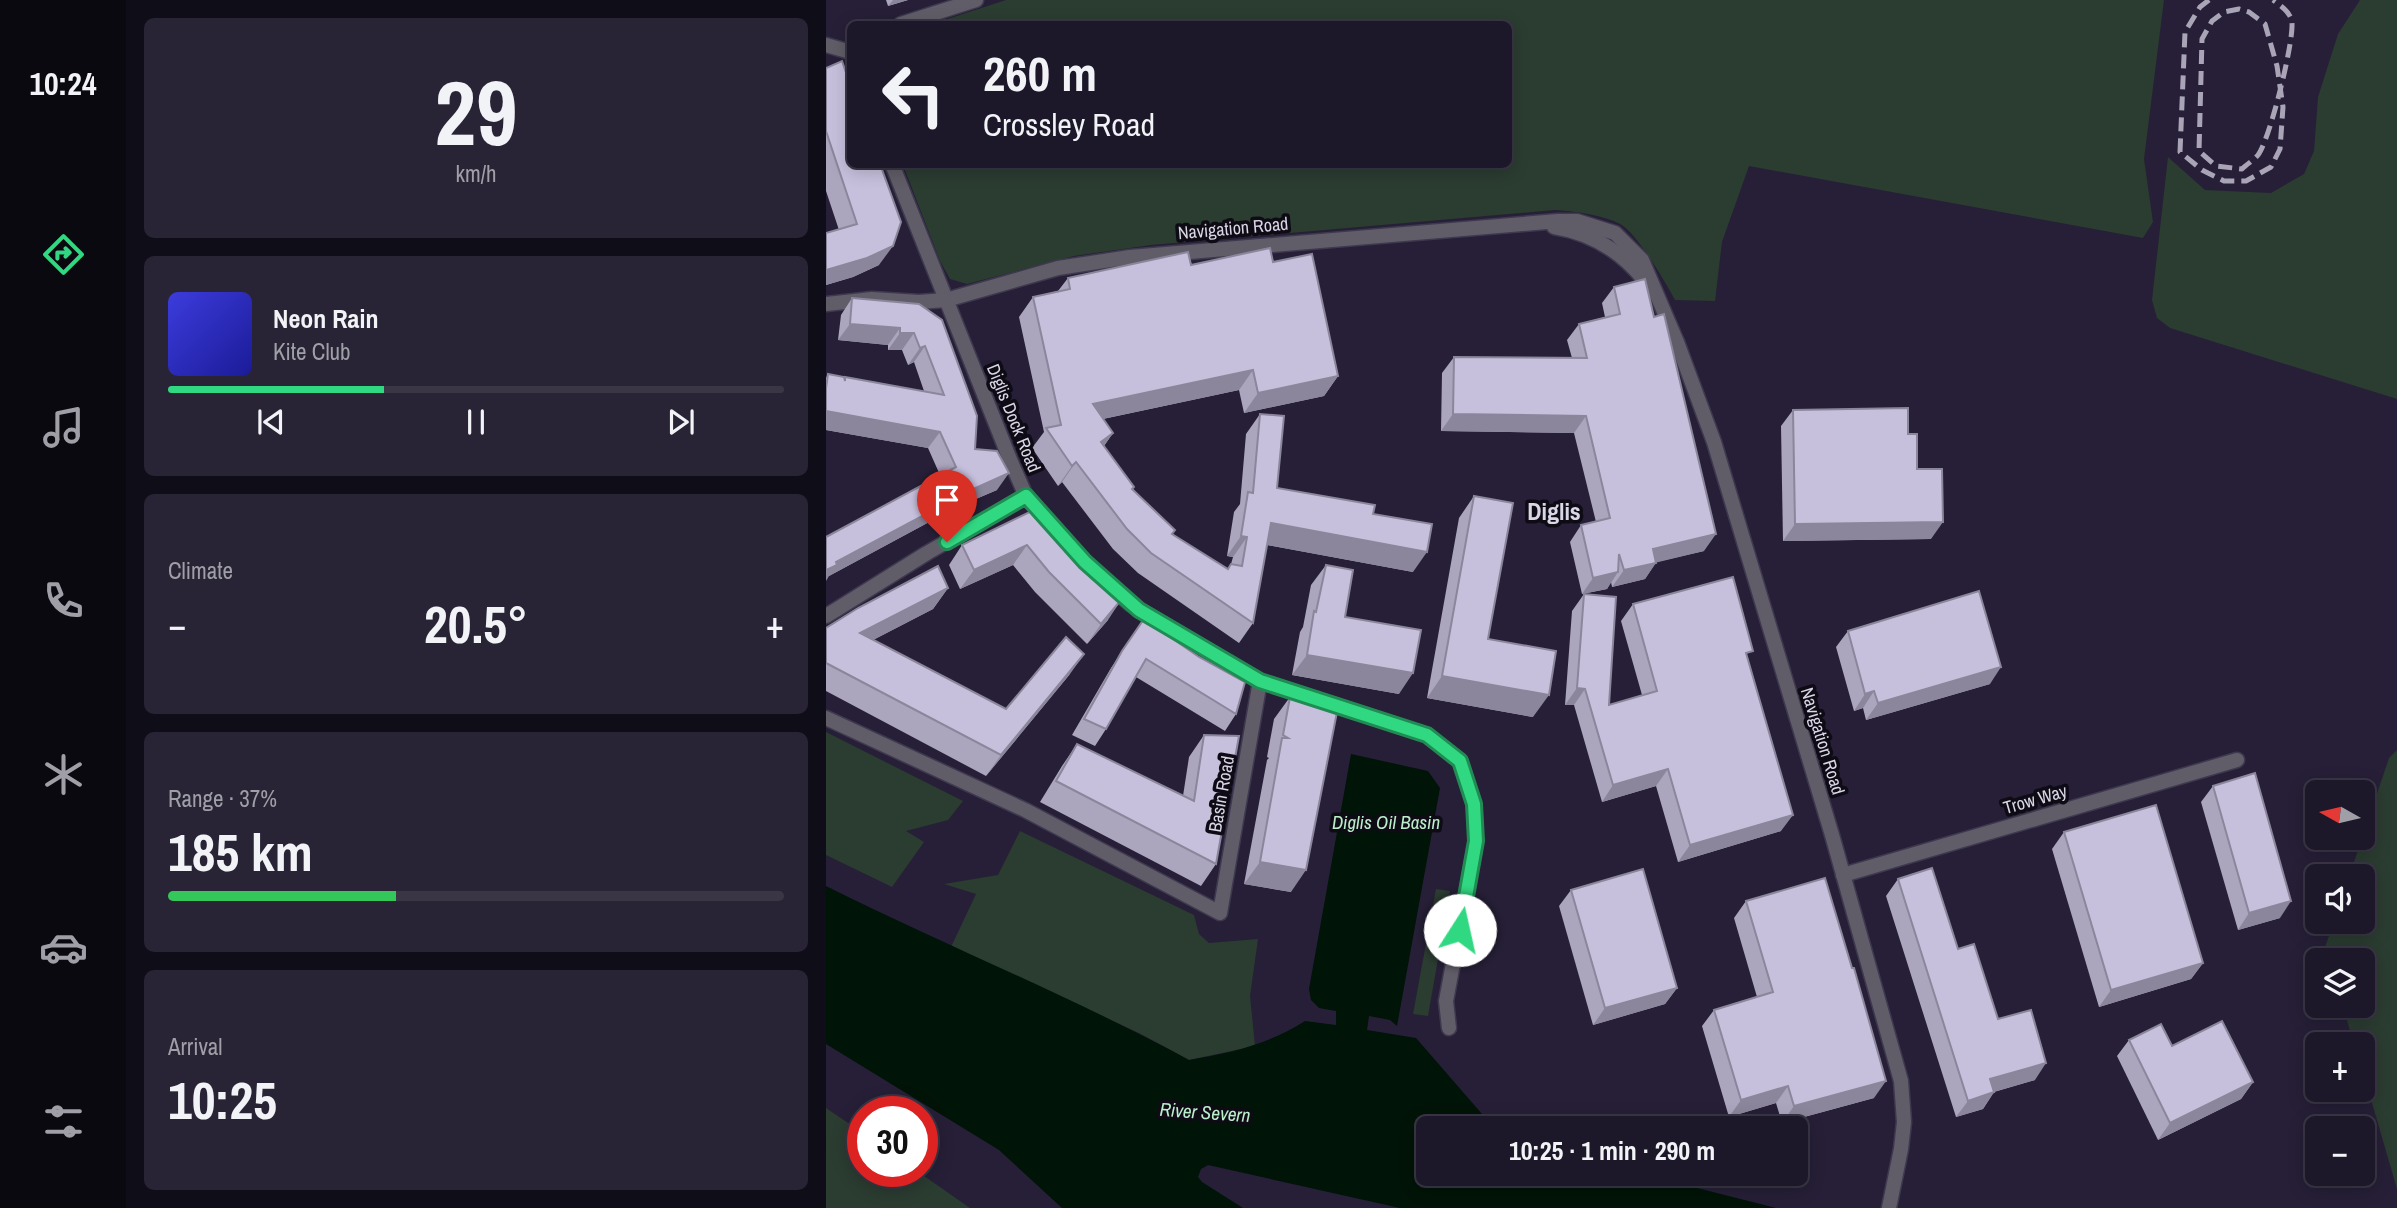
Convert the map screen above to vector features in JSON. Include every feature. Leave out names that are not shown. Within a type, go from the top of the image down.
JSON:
[{"type":"street","points":[[910,21],[976,0]]},
{"type":"street","points":[[826,45],[847,52]]},
{"type":"street","name":"Diglis Dock Road","points":[[894,168],[1026,496],[1056,532]]},
{"type":"street","name":"Navigation Road","points":[[946,300],[1058,268],[1130,257],[1529,223],[1577,221],[1615,233],[1642,260],[1677,342],[1714,442],[1843,875],[1901,1081],[1904,1122],[1889,1208]]},
{"type":"street","points":[[826,304],[872,299],[919,302],[946,300]]},
{"type":"street","points":[[826,616],[1026,496]]},
{"type":"street","points":[[1075,552],[1130,604],[1260,681],[1427,735],[1460,761],[1474,804],[1476,841],[1446,1001],[1448,1028]]},
{"type":"street","name":"Basin Road","points":[[826,719],[1025,810],[1220,913],[1260,681]]},
{"type":"street","name":"Trow Way","points":[[1843,875],[2237,760]]},
{"type":"shaded area","points":[[1006,0],[2164,0],[2144,159],[2153,222],[2143,238],[1749,166],[1722,242],[1715,301],[1675,300],[1642,247],[1620,224],[1588,214],[1555,210],[1151,245],[1074,256],[967,284],[950,279],[940,261],[904,168],[1512,168],[1512,21],[941,21]]},
{"type":"shaded area","points":[[2360,0],[2397,0],[2397,399],[2170,328],[2157,318],[2152,300],[2168,157],[2205,190],[2271,193],[2304,174],[2314,151],[2318,97],[2338,34]]},
{"type":"shaded area","points":[[826,732],[963,801],[948,820],[906,831],[924,842],[892,887],[826,855]]},
{"type":"shaded area","points":[[2397,750],[2397,1189],[2372,1102],[2375,1102],[2375,1032],[2350,1032],[2346,1018],[2375,1018],[2375,948],[2325,947],[2330,934],[2375,934],[2375,864],[2353,864],[2358,850],[2375,850],[2375,800],[2389,758]]},
{"type":"shaded area","points":[[1020,831],[1194,915],[1199,934],[1209,943],[1258,939],[1250,996],[1255,1046],[1189,1060],[1139,1033],[951,947],[976,894],[944,884],[998,875]]},
{"type":"shaded area","points":[[1436,889],[1450,891],[1428,1016],[1413,1014]]},
{"type":"shaded area","points":[[826,1108],[847,1122],[847,1187],[938,1186],[970,1208],[826,1208]]},
{"type":"water","points":[[1351,754],[1428,771],[1440,788],[1397,1026],[1390,1020],[1369,1016],[1367,1030],[1416,1038],[1484,1116],[1416,1116],[1416,1186],[1689,1186],[1776,1208],[1400,1208],[1208,1165],[1201,1169],[1198,1177],[1202,1182],[1243,1208],[1062,1208],[999,1150],[938,1113],[938,1096],[911,1096],[826,1044],[826,886],[1099,1014],[1189,1060],[1249,1046],[1278,1036],[1305,1021],[1336,1025],[1336,1011],[1319,1008],[1311,1000],[1309,989]]},
{"type":"building","points":[[842,61],[847,75],[847,168],[881,168],[901,222],[893,246],[867,258],[826,270],[826,233],[857,224],[826,131],[826,68]]},
{"type":"building","points":[[1270,248],[1273,262],[1312,254],[1338,376],[1258,393],[1253,370],[1093,404],[1113,433],[1101,442],[1134,487],[1132,489],[1175,530],[1172,534],[1228,569],[1231,564],[1242,566],[1247,537],[1241,536],[1248,492],[1253,493],[1260,414],[1284,416],[1277,488],[1375,505],[1373,514],[1432,524],[1427,552],[1271,523],[1253,623],[1151,553],[1127,529],[1076,462],[1072,466],[1046,428],[1061,425],[1033,297],[1070,289],[1068,278],[1188,252],[1191,265]]},
{"type":"building","points":[[1645,279],[1654,317],[1664,314],[1716,534],[1653,549],[1656,563],[1624,570],[1619,554],[1618,572],[1593,578],[1581,525],[1610,518],[1586,416],[1453,414],[1454,357],[1587,358],[1579,324],[1620,314],[1614,287]]},
{"type":"building","points":[[852,298],[919,304],[942,320],[977,416],[975,449],[997,451],[1009,473],[969,491],[836,562],[837,565],[826,570],[826,537],[956,467],[940,432],[826,411],[828,374],[844,377],[845,381],[845,377],[944,395],[925,346],[920,348],[914,333],[900,333],[900,328],[850,324]]},
{"type":"building","points":[[1908,408],[1908,434],[1917,434],[1917,469],[1942,469],[1943,522],[1795,524],[1793,410]]},
{"type":"building","points":[[1474,496],[1513,503],[1488,639],[1556,651],[1549,695],[1442,676]]},
{"type":"building","points":[[1038,508],[1121,600],[1101,624],[1049,572],[1027,545],[974,570],[962,545]]},
{"type":"building","points":[[1326,565],[1353,570],[1345,617],[1421,630],[1413,673],[1307,655],[1314,611],[1316,612]]},
{"type":"building","points":[[938,566],[948,588],[860,633],[1006,709],[1066,637],[1084,654],[1001,755],[826,663],[826,628]]},
{"type":"building","points":[[1733,577],[1753,651],[1746,653],[1793,815],[1690,845],[1668,769],[1613,785],[1585,689],[1577,688],[1584,594],[1616,597],[1609,705],[1657,691],[1633,604]]},
{"type":"building","points":[[1979,591],[2001,667],[1878,703],[1874,691],[1865,694],[1848,631]]},
{"type":"building","points":[[1144,619],[1199,657],[1245,682],[1236,714],[1146,659],[1106,729],[1084,719],[1122,651]]},
{"type":"building","points":[[1290,697],[1338,707],[1306,870],[1260,862],[1282,738],[1288,738],[1283,735]]},
{"type":"building","points":[[1204,735],[1239,736],[1216,864],[1056,781],[1077,744],[1194,801]]},
{"type":"building","points":[[2255,773],[2291,901],[2249,913],[2213,786]]},
{"type":"building","points":[[2156,805],[2203,963],[2111,990],[2064,832]]},
{"type":"building","points":[[1932,868],[1958,949],[1974,944],[1998,1019],[2031,1010],[2046,1063],[1990,1079],[1994,1092],[1968,1101],[1898,879]]},
{"type":"building","points":[[1643,869],[1677,988],[1605,1008],[1571,890]]},
{"type":"building","points":[[1825,878],[1886,1081],[1794,1106],[1788,1086],[1741,1100],[1714,1010],[1773,992],[1746,901]]},
{"type":"building","points":[[2222,1021],[2253,1082],[2170,1123],[2129,1040],[2161,1024],[2172,1046]]},
{"type":"railway","points":[[2209,0],[2200,7],[2185,32],[2180,152],[2202,170],[2224,181],[2246,181],[2271,167],[2280,149],[2283,107],[2277,66],[2265,24],[2249,12],[2239,9],[2224,12],[2212,21],[2202,39],[2199,151],[2216,166],[2242,169],[2256,157],[2263,146],[2280,91],[2285,70],[2289,51],[2292,20],[2286,10],[2273,0]]},
{"type":"district","name":"Diglis","points":[[1554,511]]},
{"type":"route","points":[[947,542],[1026,496],[1085,562],[1139,610],[1260,681],[1349,712],[1427,735],[1460,761],[1474,804],[1476,841],[1460,930]]},
{"type":"water label","name":"Diglis Oil Basin","points":[[1386,822]]},
{"type":"water label","name":"River Severn","points":[[1205,1112]]}]
